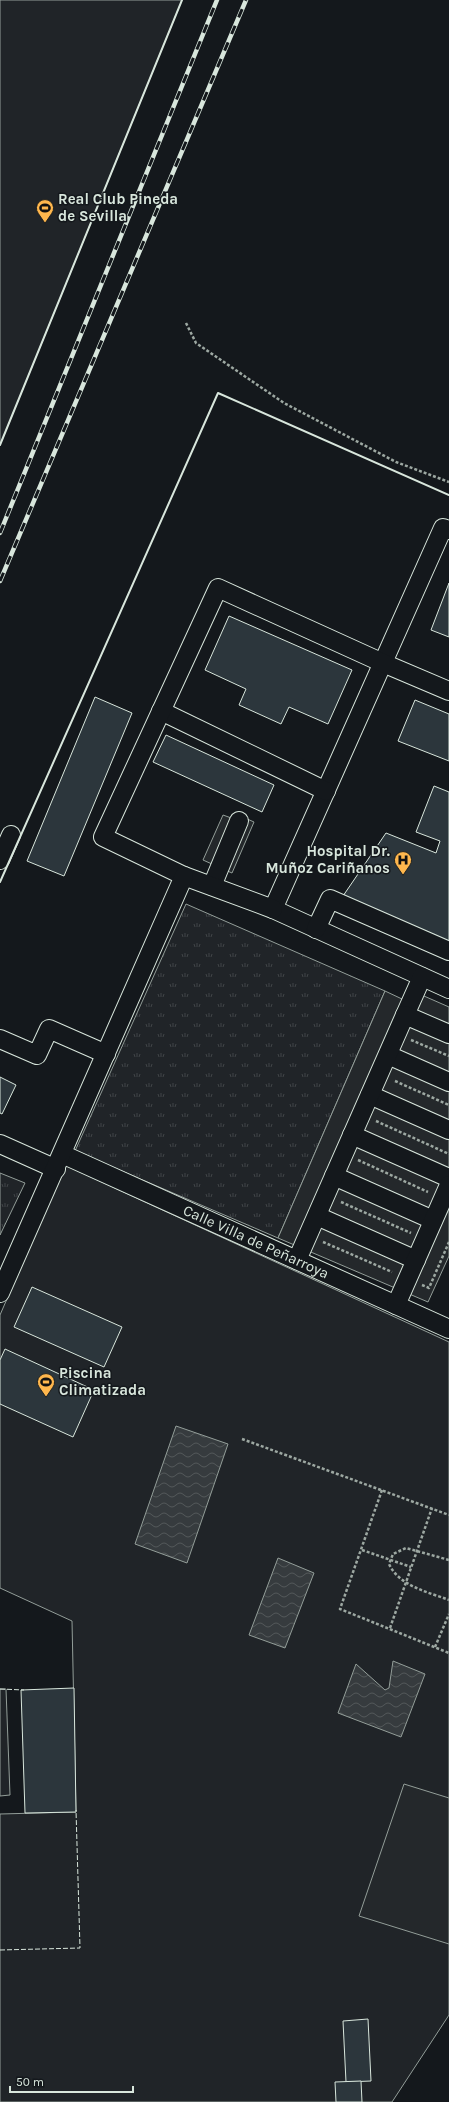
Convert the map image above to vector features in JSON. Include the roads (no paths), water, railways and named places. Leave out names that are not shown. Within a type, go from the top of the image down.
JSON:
[{"type":"street","points":[[273,909],[443,528],[449,530]]},
{"type":"street","points":[[449,690],[383,663],[218,588],[103,837],[184,876],[273,909],[449,989]]},
{"type":"street","points":[[161,711],[326,791]]},
{"type":"street","points":[[212,886],[239,821]]},
{"type":"street","points":[[0,860],[11,835]]},
{"type":"street","points":[[0,1293],[184,876]]},
{"type":"street","points":[[316,929],[330,899],[449,951]]},
{"type":"street","points":[[297,1260],[422,977]]},
{"type":"street","points":[[405,1015],[449,1034]]},
{"type":"street","points":[[0,1039],[37,1055],[49,1029],[106,1054]]},
{"type":"street","points":[[388,1055],[449,1082]]},
{"type":"street","points":[[370,1095],[449,1130]]},
{"type":"street","points":[[352,1135],[449,1178]]},
{"type":"street","name":"Calle Villa de Peñarroya","points":[[0,1144],[297,1260],[449,1329]]},
{"type":"street","points":[[334,1176],[434,1220]]},
{"type":"street","points":[[396,1305],[446,1191]]},
{"type":"street","points":[[317,1216],[416,1260]]},
{"type":"water","points":[[176,1426],[228,1444],[187,1563],[135,1544]]},
{"type":"water","points":[[278,1558],[314,1573],[285,1648],[249,1635]]},
{"type":"water","points":[[393,1661],[425,1674],[401,1737],[338,1713],[356,1664],[385,1690],[389,1688]]},
{"type":"railway","points":[[0,533],[217,0]]},
{"type":"railway","points":[[0,581],[246,0]]},
{"type":"place","name":"Real Club Pineda de Sevilla","points":[[45,223]]},
{"type":"place","name":"Hospital Dr. Muñoz Cariñanos","points":[[403,875]]},
{"type":"place","name":"Piscina Climatizada","points":[[46,1397]]}]
